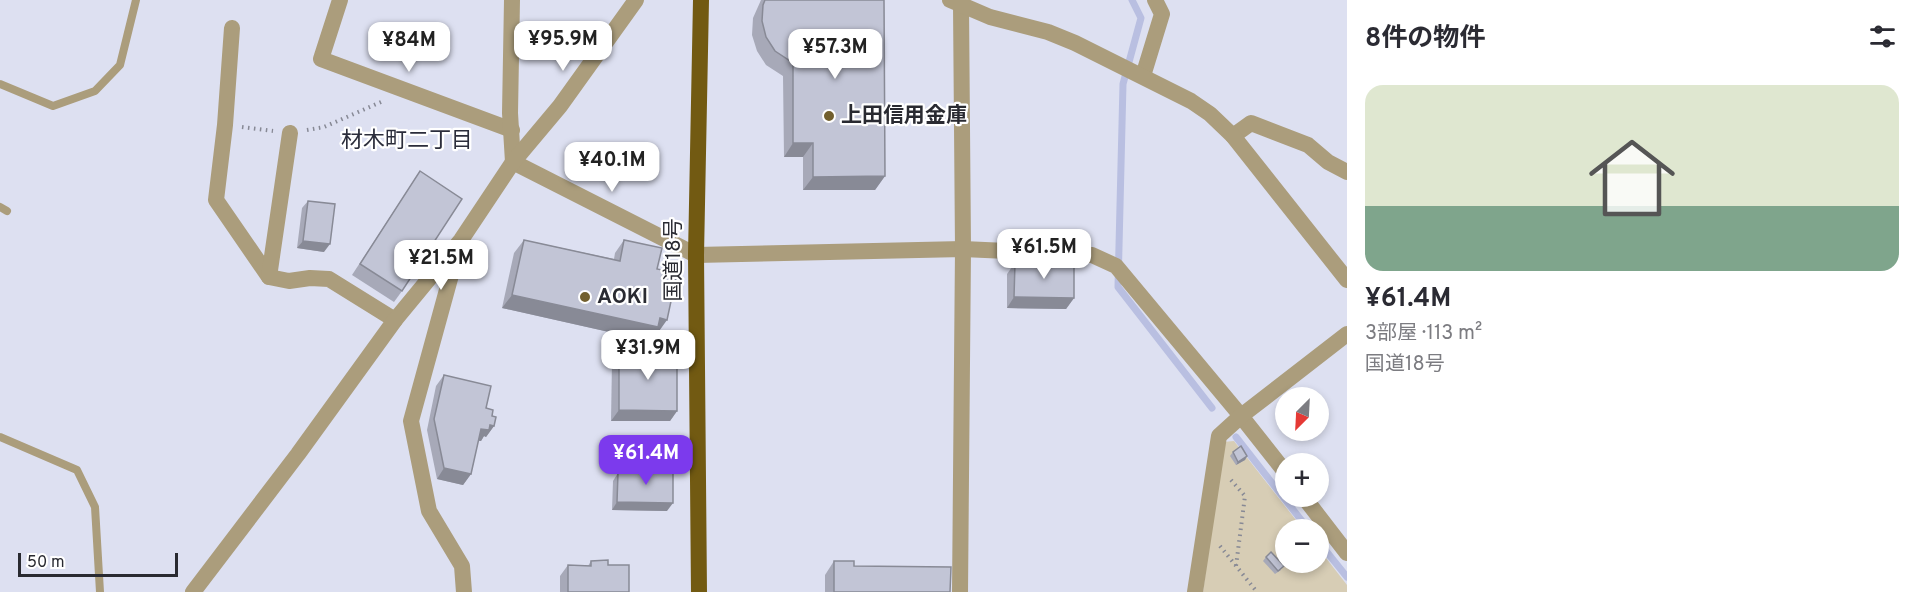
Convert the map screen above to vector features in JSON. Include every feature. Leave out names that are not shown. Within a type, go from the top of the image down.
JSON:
[{"type":"highway","name":"国道18号","points":[[699,592],[696,255],[702,0]]},
{"type":"street","points":[[340,0],[321,59],[512,130]]},
{"type":"street","points":[[512,0],[510,113],[513,162]]},
{"type":"street","points":[[193,592],[298,454],[395,320],[461,240],[513,162],[560,106],[636,0]]},
{"type":"street","points":[[1140,74],[1162,14],[1155,0]]},
{"type":"street","points":[[960,592],[963,249],[956,2],[998,19],[1048,32],[1140,74],[1210,114],[1233,136],[1347,280]]},
{"type":"street","points":[[232,28],[225,125],[216,200],[269,277],[289,281],[310,278],[329,279],[395,320]]},
{"type":"street","points":[[1233,136],[1251,123],[1308,145],[1328,162],[1347,172]]},
{"type":"street","points":[[269,277],[290,133]]},
{"type":"street","points":[[513,162],[696,255],[963,249],[1092,255],[1116,266],[1275,459]]},
{"type":"street","points":[[461,240],[411,421],[429,512],[462,566],[464,592]]},
{"type":"street","points":[[1195,592],[1219,436],[1241,416],[1347,334]]},
{"type":"street","points":[[1311,507],[1347,553]]},
{"type":"lane","points":[[0,84],[53,106],[95,90],[120,65],[136,0]]},
{"type":"lane","points":[[0,437],[76,470],[95,507],[100,592]]},
{"type":"path","points":[[225,125],[290,133],[324,126],[406,90]]},
{"type":"path","points":[[1215,461],[1245,496],[1236,566]]},
{"type":"path","points":[[1205,527],[1257,592]]},
{"type":"shaded area","points":[[1234,441],[1275,493],[1275,507],[1286,507],[1295,519],[1275,519],[1275,573],[1329,573],[1329,562],[1347,585],[1347,592],[1203,592],[1223,442]]},
{"type":"building","name":"上田信用金庫","points":[[765,0],[884,0],[885,176],[813,177],[813,143],[793,143],[793,63],[775,51],[766,37],[762,21]]},
{"type":"building","points":[[420,171],[462,199],[402,291],[360,264]]},
{"type":"building","points":[[308,201],[335,204],[330,244],[303,241]]},
{"type":"building","name":"AOKI","points":[[524,240],[620,261],[624,240],[662,248],[657,269],[677,273],[667,320],[660,318],[658,327],[512,295]]},
{"type":"building","points":[[1015,263],[1074,263],[1074,298],[1014,297]]},
{"type":"building","points":[[619,351],[677,352],[677,411],[619,410]]},
{"type":"building","points":[[444,375],[491,386],[486,408],[493,410],[492,416],[496,417],[494,426],[490,425],[489,430],[481,429],[471,474],[444,468],[434,419]]},
{"type":"building","points":[[1241,446],[1247,456],[1238,462],[1233,452]]},
{"type":"building","points":[[624,468],[673,469],[673,503],[617,502],[618,473],[624,473]]},
{"type":"building","points":[[1271,552],[1275,556],[1275,568],[1266,557]]},
{"type":"building","points":[[608,560],[608,565],[629,565],[629,592],[568,592],[568,565],[591,566],[591,561]]},
{"type":"building","points":[[834,561],[854,561],[854,566],[951,567],[950,592],[834,592]]},
{"type":"waterway","points":[[1132,0],[1141,18],[1123,84],[1118,287],[1212,408]]},
{"type":"waterway","points":[[1236,437],[1300,519]]},
{"type":"waterway","points":[[1329,555],[1347,577]]},
{"type":"place","name":"上田信用金庫","points":[[829,116]]},
{"type":"place","name":"AOKI","points":[[585,297]]},
{"type":"district","name":"材木町二丁目","points":[[407,141]]}]
